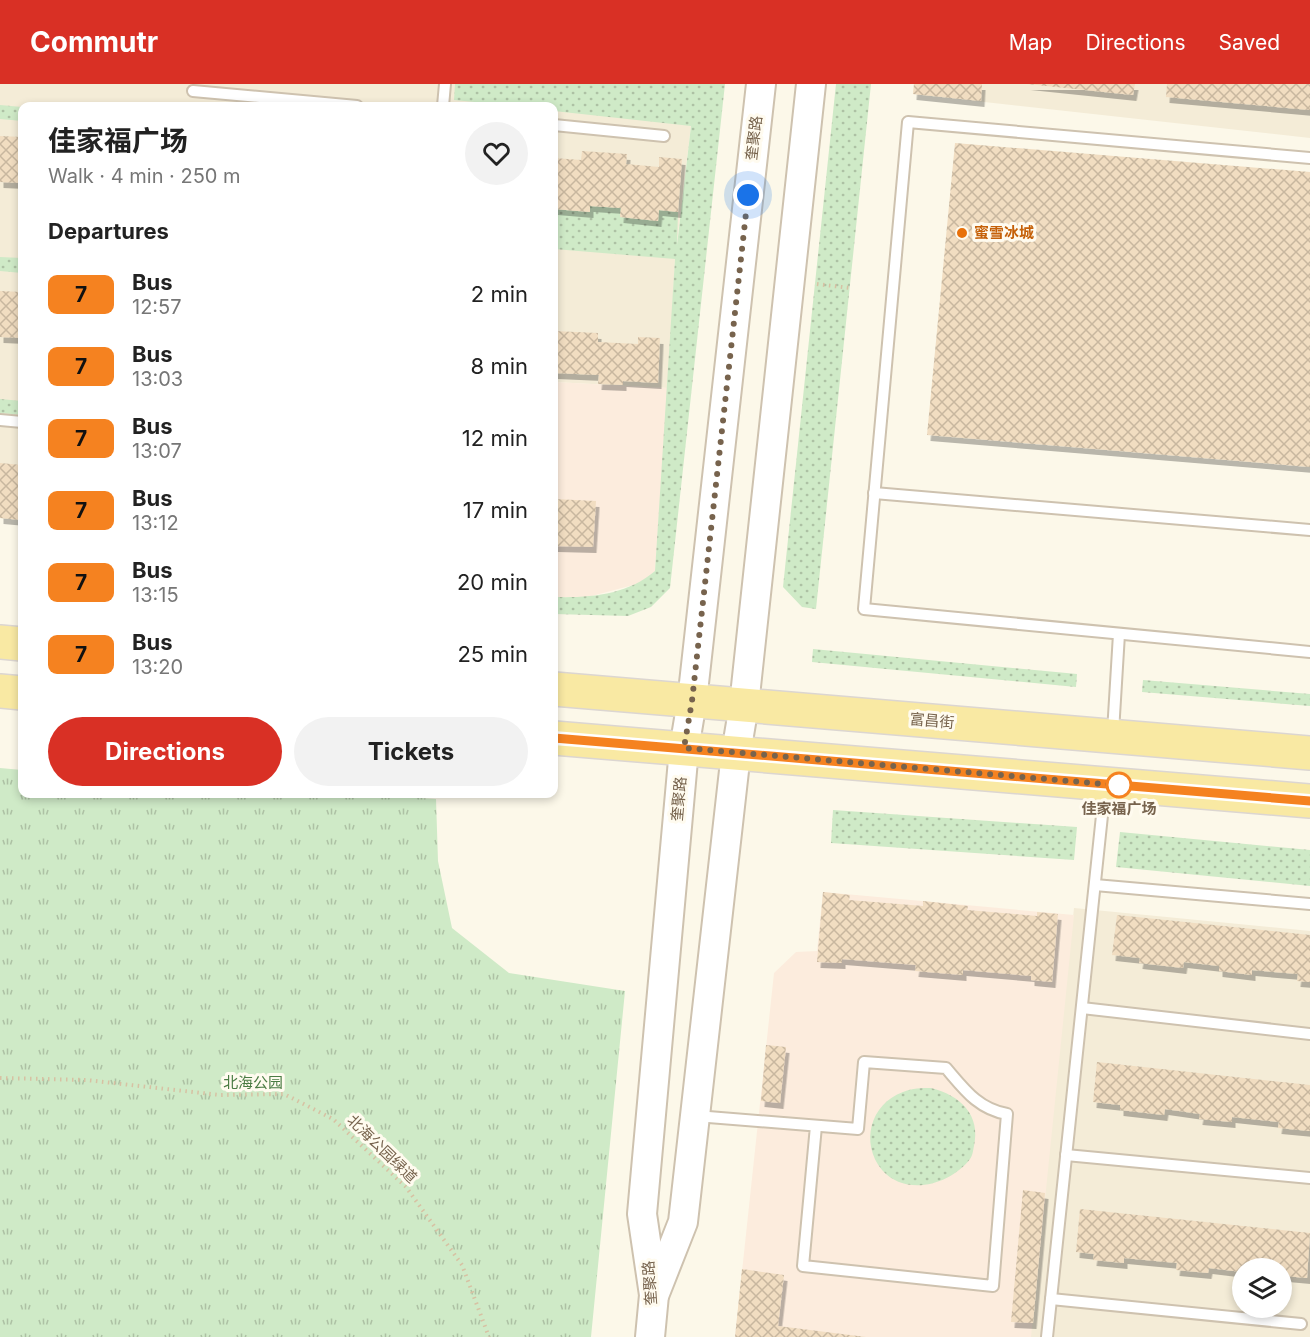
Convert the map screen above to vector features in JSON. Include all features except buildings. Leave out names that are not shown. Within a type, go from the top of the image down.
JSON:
[{"type":"main road","points":[[0,642],[18,644]]},
{"type":"main road","name":"富昌街","points":[[558,689],[1310,753]]},
{"type":"main road","points":[[0,691],[18,693]]},
{"type":"main road","points":[[558,738],[1310,801]]},
{"type":"street","name":"奎聚路","points":[[650,1337],[654,1295],[642,1214],[684,748],[692,701],[761,84]]},
{"type":"street","points":[[654,1295],[683,1222],[736,753],[744,705],[811,84]]},
{"type":"lane","points":[[443,102],[445,84]]},
{"type":"lane","points":[[193,91],[313,102]]},
{"type":"lane","points":[[1310,158],[908,122],[864,609],[1310,652]]},
{"type":"lane","points":[[558,125],[664,136]]},
{"type":"lane","points":[[0,420],[18,422]]},
{"type":"lane","points":[[874,494],[1310,530]]},
{"type":"lane","points":[[1113,736],[1119,634]]},
{"type":"lane","points":[[1047,1337],[1106,784]]},
{"type":"lane","points":[[1095,885],[1310,904]]},
{"type":"lane","points":[[1082,1008],[1310,1034]]},
{"type":"lane","points":[[695,1116],[858,1129],[864,1062],[946,1068],[979,1104],[994,1112],[1007,1114],[993,1286],[803,1266],[816,1126]]},
{"type":"lane","points":[[1066,1155],[1310,1178]]},
{"type":"lane","points":[[1051,1299],[1301,1324]]},
{"type":"path","name":"北海公园绿道","points":[[0,1078],[86,1080],[220,1095],[284,1094],[333,1119],[406,1187],[455,1255],[462,1265],[489,1337]]},
{"type":"shaded area","points":[[0,84],[696,84],[675,259],[668,388],[558,382],[558,102],[18,102],[18,520],[0,518]]},
{"type":"shaded area","points":[[914,84],[1310,84],[1310,138],[913,94]]},
{"type":"shaded area","points":[[558,382],[668,388],[655,571],[641,583],[584,598],[558,597]]},
{"type":"shaded area","points":[[823,892],[1074,915],[1031,1337],[735,1337],[774,973],[796,952],[817,951]]},
{"type":"shaded area","points":[[1074,908],[1310,931],[1310,1337],[1030,1337]]},
{"type":"green space","points":[[455,84],[725,84],[670,588],[651,607],[628,616],[558,614],[558,597],[594,596],[620,590],[655,571],[675,259],[558,249],[558,209],[589,212],[590,206],[621,208],[620,217],[658,221],[659,210],[678,212],[677,245],[691,126],[558,111],[558,102],[454,100]]},
{"type":"green space","points":[[836,84],[871,84],[816,609],[802,607],[783,587]]},
{"type":"green space","points":[[0,105],[18,107],[18,121],[0,119]]},
{"type":"green space","points":[[0,257],[18,258],[18,273],[0,271]]},
{"type":"green space","points":[[0,399],[18,401],[18,415],[0,413]]},
{"type":"green space","points":[[813,649],[1077,674],[1076,687],[812,662]]},
{"type":"green space","points":[[1143,680],[1310,694],[1310,706],[1142,692]]},
{"type":"green space","name":"北海公园","points":[[0,768],[18,770],[18,798],[436,799],[438,861],[452,928],[509,973],[625,991],[591,1337],[0,1337]]},
{"type":"green space","points":[[833,810],[1077,827],[1074,860],[831,843]]},
{"type":"green space","points":[[1120,832],[1310,850],[1310,886],[1116,867]]},
{"type":"green space","points":[[931,1088],[959,1101],[971,1116],[975,1135],[972,1154],[961,1168],[940,1181],[915,1185],[903,1183],[882,1170],[875,1159],[870,1137],[872,1125],[883,1105],[892,1098],[910,1090]]},
{"type":"bus line","name":"7","points":[[558,738],[1310,801]]},
{"type":"place","name":"蜜雪冰城","points":[[962,233]]},
{"type":"place","name":"佳家福广场","points":[[1119,785]]},
{"type":"route","points":[[748,195],[692,701],[684,748],[1128,786],[1119,785]]}]
